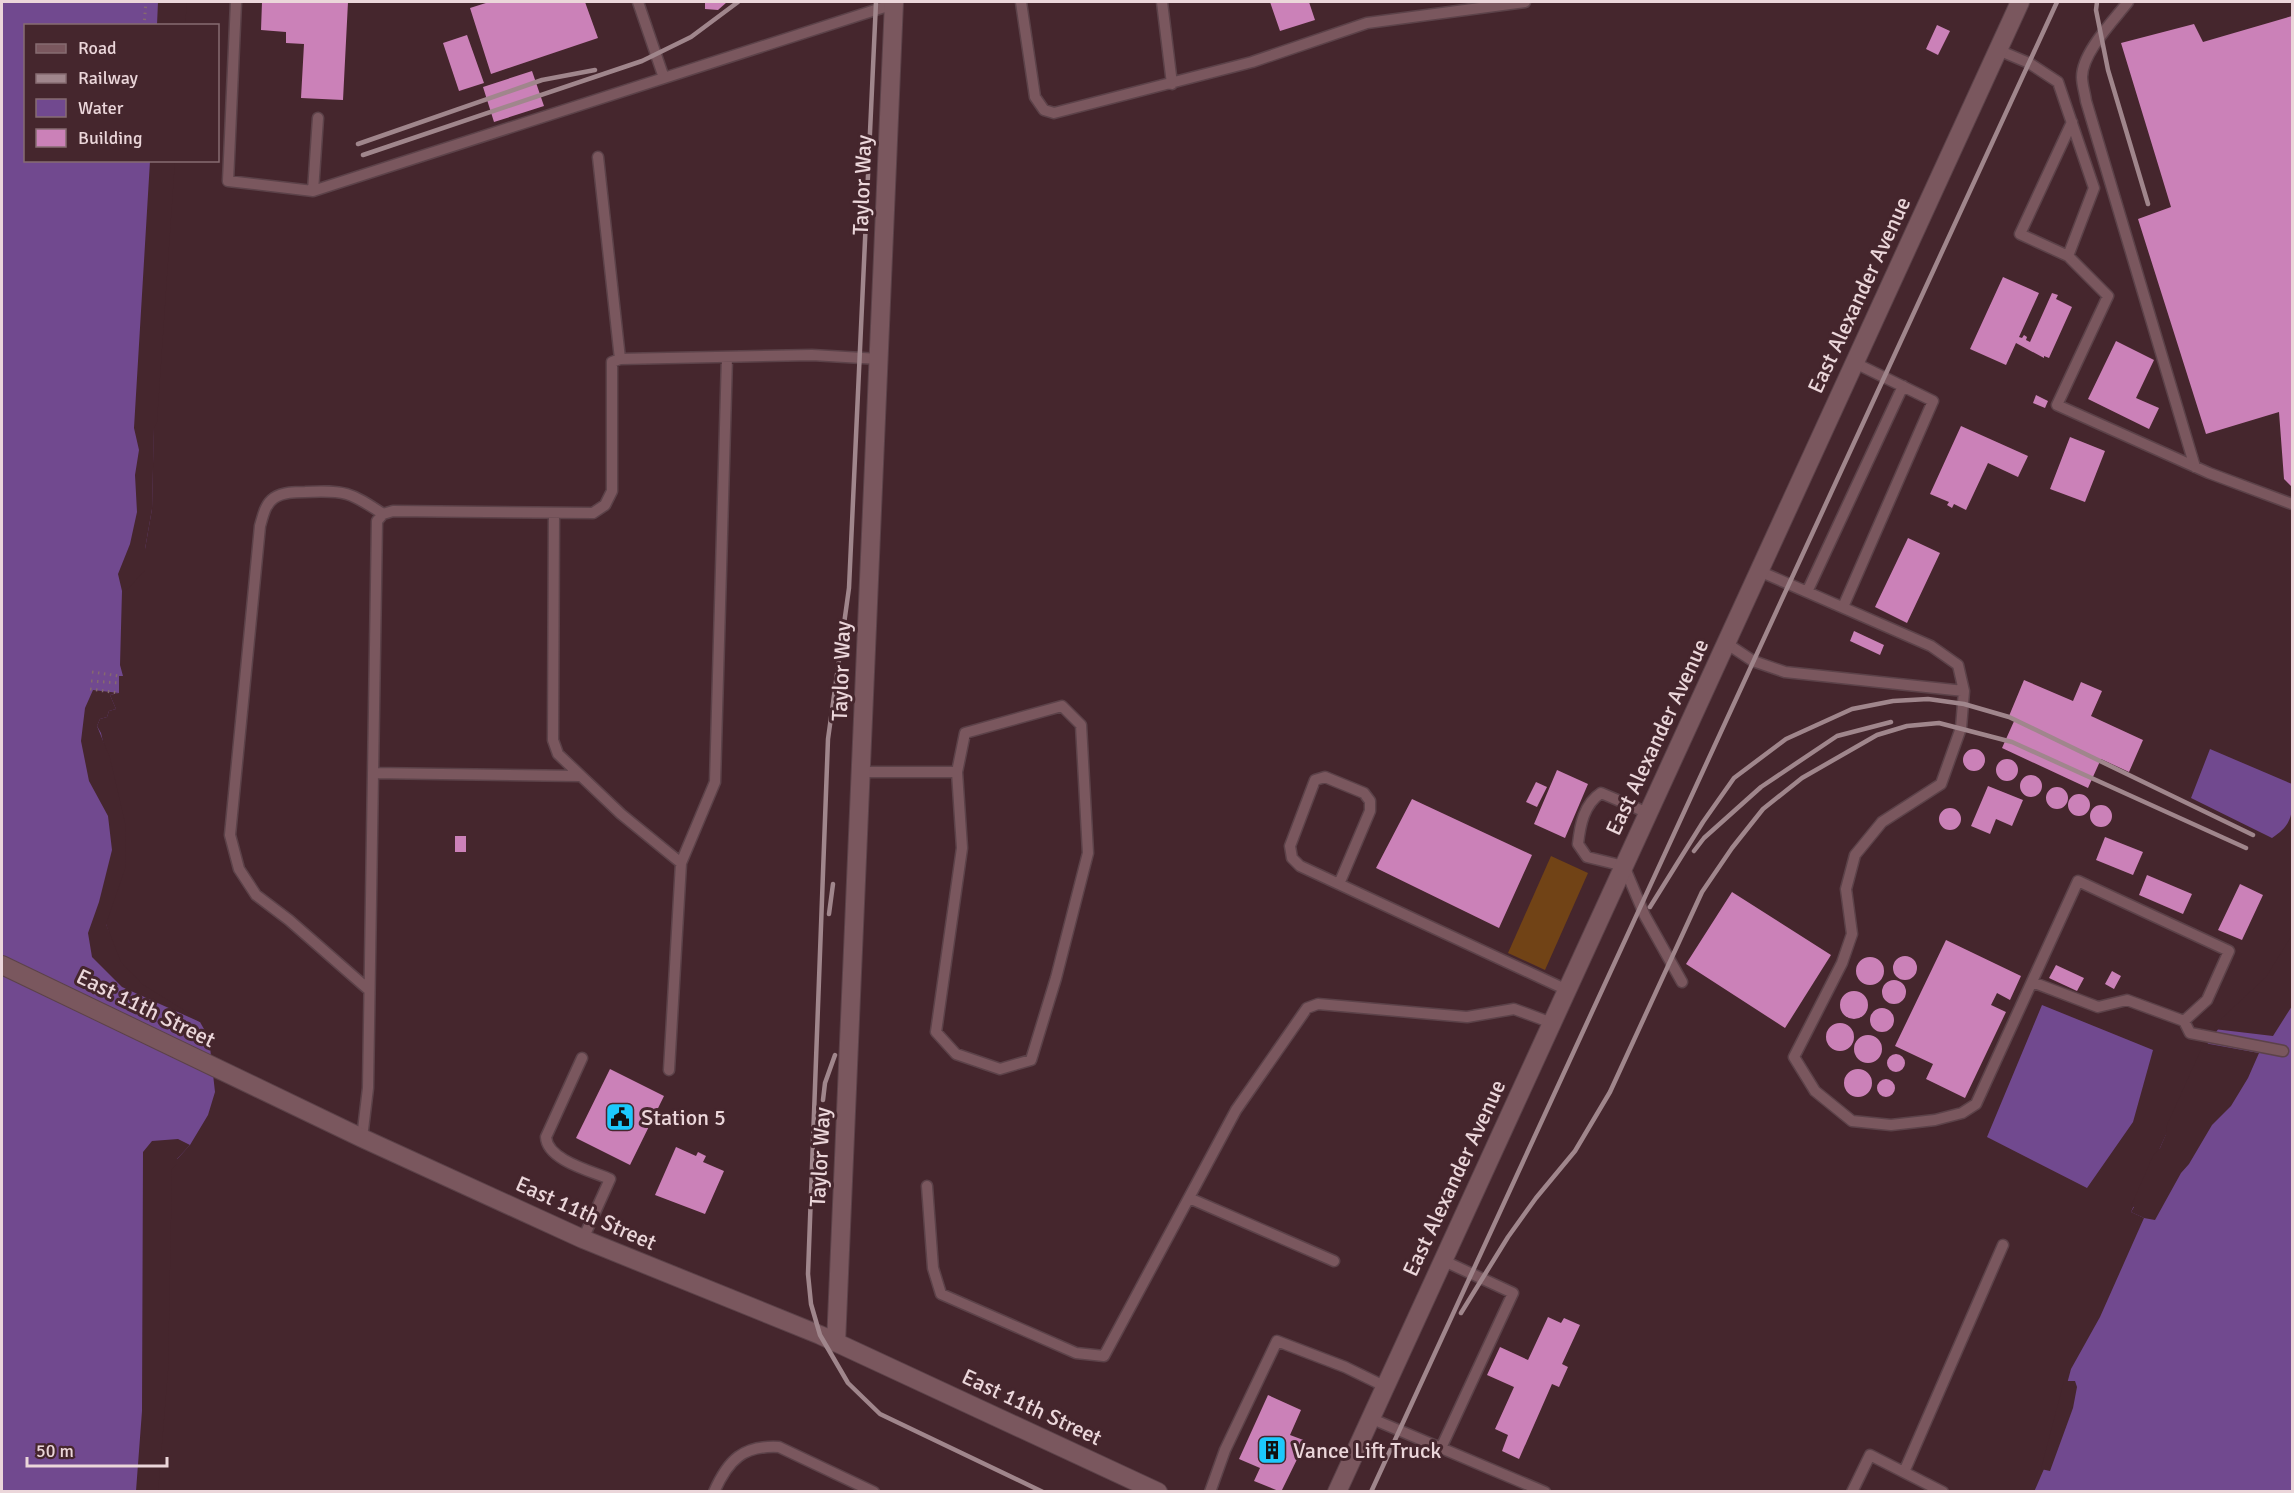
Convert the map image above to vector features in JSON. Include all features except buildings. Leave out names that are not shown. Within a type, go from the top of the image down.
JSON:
[{"type":"street","name":"East Alexander Avenue","points":[[1336,1491],[2020,2]]},
{"type":"street","name":"Taylor Way","points":[[836,1343],[894,3]]},
{"type":"street","name":"East 11th Street","points":[[2,965],[362,1138],[583,1239],[836,1343],[1158,1491]]},
{"type":"lane","points":[[236,2],[228,181],[313,191],[894,3]]},
{"type":"lane","points":[[638,2],[664,78]]},
{"type":"lane","points":[[1021,2],[1035,97],[1044,110],[1054,113],[1252,62],[1367,23],[1466,6],[1525,2]]},
{"type":"lane","points":[[1162,2],[1172,84]]},
{"type":"lane","points":[[2128,2],[2090,53],[2084,64],[2082,78],[2086,101],[2195,467]]},
{"type":"lane","points":[[1998,50],[2029,63],[2058,82],[2072,122],[2094,188],[2068,256]]},
{"type":"lane","points":[[313,191],[318,118]]},
{"type":"lane","points":[[2072,122],[2020,234],[2068,256],[2108,296],[2057,405],[2195,467],[2292,504]]},
{"type":"lane","points":[[598,157],[620,359]]},
{"type":"lane","points":[[362,1138],[368,1088],[377,521],[383,514],[393,511],[593,513],[605,505],[612,491],[612,362],[620,359],[812,355],[879,359]]},
{"type":"lane","points":[[669,1070],[681,863],[714,782],[727,357]]},
{"type":"lane","points":[[1843,608],[1933,401],[1855,363]]},
{"type":"lane","points":[[1807,592],[1903,386]]},
{"type":"lane","points":[[369,990],[289,920],[256,895],[238,869],[230,835],[260,526],[265,509],[273,498],[287,493],[337,490],[359,498],[383,514]]},
{"type":"lane","points":[[554,513],[553,740],[558,754],[621,814],[681,863]]},
{"type":"lane","points":[[1759,571],[1931,646],[1958,665],[1964,691],[1961,728],[1941,784],[1882,822],[1855,855],[1846,888],[1852,934],[1842,963],[1794,1057],[1815,1091],[1852,1121],[1891,1125],[1935,1120],[1962,1113],[1976,1104],[2078,881],[2229,951],[2207,1000],[2184,1021]]},
{"type":"lane","points":[[1726,643],[1753,661],[1785,672],[1964,691]]},
{"type":"lane","points":[[1062,706],[1081,725],[1088,853],[1056,978],[1031,1060],[1000,1069],[956,1054],[936,1032],[962,848],[957,772],[965,733],[1062,706]]},
{"type":"lane","points":[[861,772],[957,772]]},
{"type":"lane","points":[[373,773],[580,776]]},
{"type":"lane","points":[[1339,884],[1370,811],[1370,801],[1364,793],[1325,777],[1315,780],[1290,846],[1292,858],[1300,866],[1567,990]]},
{"type":"lane","points":[[1648,813],[1601,793],[1591,800],[1579,828],[1578,844],[1587,857],[1624,866],[1645,916],[1682,982]]},
{"type":"lane","points":[[2032,982],[2098,1007],[2127,1000],[2184,1021],[2190,1034],[2283,1051]]},
{"type":"lane","points":[[927,1186],[933,1268],[941,1294],[1076,1353],[1104,1356],[1236,1110],[1307,1008],[1318,1004],[1467,1017],[1514,1009],[1552,1023]]},
{"type":"lane","points":[[582,1058],[546,1137],[546,1144],[557,1157],[610,1179],[583,1239]]},
{"type":"lane","points":[[1189,1198],[1334,1261]]},
{"type":"lane","points":[[1904,1472],[2003,1245]]},
{"type":"lane","points":[[1441,1448],[1513,1293],[1442,1260]]},
{"type":"lane","points":[[1210,1491],[1225,1450],[1277,1341],[1345,1367],[1384,1386]]},
{"type":"lane","points":[[1370,1418],[1545,1491]]},
{"type":"lane","points":[[714,1491],[723,1472],[736,1457],[756,1448],[768,1447],[779,1448],[874,1491]]},
{"type":"lane","points":[[1852,1491],[1870,1455],[1943,1491]]},
{"type":"path","points":[[144,24],[146,2]]},
{"type":"path","points":[[92,672],[119,676]]},
{"type":"path","points":[[91,681],[119,683]]},
{"type":"path","points":[[90,689],[119,693]]},
{"type":"shaded area","points":[[1551,856],[1588,873],[1545,970],[1508,953]]},
{"type":"water","points":[[2,2],[184,2],[182,24],[24,24],[24,162],[172,162],[154,418],[152,509],[145,549],[145,567],[122,591],[120,665],[123,676],[119,676],[119,693],[110,695],[116,709],[109,711],[107,717],[100,719],[97,726],[101,733],[123,828],[104,918],[119,964],[140,987],[200,1022],[209,1038],[215,1092],[208,1115],[190,1145],[169,1168],[155,1491],[2,1492]]},
{"type":"water","points":[[2210,749],[2292,784],[2292,810],[2285,828],[2272,838],[2191,798]]},
{"type":"water","points":[[2292,938],[2292,1491],[2034,1492],[2044,1469],[2071,1369],[2100,1317],[2144,1218],[2131,1212],[2206,1046],[2224,1021],[2268,979]]},
{"type":"water","points":[[2042,1005],[2153,1050],[2133,1122],[2087,1188],[1987,1137]]},
{"type":"pier","points":[[158,2],[187,2],[185,24],[157,24]]},
{"type":"pier","points":[[150,162],[175,162],[157,422],[154,428],[152,509],[145,549],[145,570],[126,591],[122,591],[118,574],[130,544],[137,512],[135,475],[139,450],[134,428]]},
{"type":"pier","points":[[93,690],[119,693],[110,695],[116,709],[109,711],[107,717],[100,719],[97,726],[110,758],[126,827],[125,869],[106,924],[121,962],[142,984],[203,1022],[122,987],[92,957],[88,933],[99,902],[112,850],[108,816],[89,781],[81,741],[85,708]]},
{"type":"pier","points":[[2292,935],[2292,1006],[2273,1036],[2214,1029],[2222,1018],[2266,977]]},
{"type":"pier","points":[[2204,1043],[2259,1053],[2248,1078],[2231,1106],[2212,1125],[2189,1164],[2181,1173],[2155,1220],[2144,1218],[2131,1212],[2134,1207],[2131,1206],[2153,1156],[2160,1148],[2167,1125]]},
{"type":"pier","points":[[178,1139],[190,1145],[177,1159],[177,1164],[172,1169],[168,1371],[158,1492],[136,1491],[142,1411],[143,1152],[152,1141]]},
{"type":"pier","points":[[2064,1381],[2075,1381],[2077,1387],[2073,1408],[2050,1471],[2041,1469]]},
{"type":"railway","points":[[363,155],[642,61],[691,37],[738,2]]},
{"type":"railway","points":[[876,2],[849,588],[828,739],[808,1274],[811,1304],[820,1335],[848,1383],[880,1414],[1043,1492]]},
{"type":"railway","points":[[1371,1492],[2057,2]]},
{"type":"railway","points":[[2097,2],[2096,10],[2108,70],[2148,204]]},
{"type":"railway","points":[[358,144],[542,80],[595,70]]},
{"type":"railway","points":[[1650,907],[1703,822],[1734,778],[1786,739],[1852,709],[1893,701],[1928,699],[1964,704],[2009,717],[2253,835]]},
{"type":"railway","points":[[1694,851],[1704,838],[1761,787],[1837,736],[1891,722]]},
{"type":"railway","points":[[1461,1313],[1508,1237],[1536,1198],[1575,1151],[1610,1092],[1702,892],[1732,848],[1763,809],[1802,778],[1877,735],[1907,726],[1939,723],[2012,742],[2246,848]]},
{"type":"railway","points":[[829,914],[833,884]]},
{"type":"railway","points":[[823,1100],[825,1083],[835,1055]]},
{"type":"place","name":"Station 5","points":[[620,1117]]},
{"type":"place","name":"Vance Lift Truck","points":[[1272,1450]]}]
